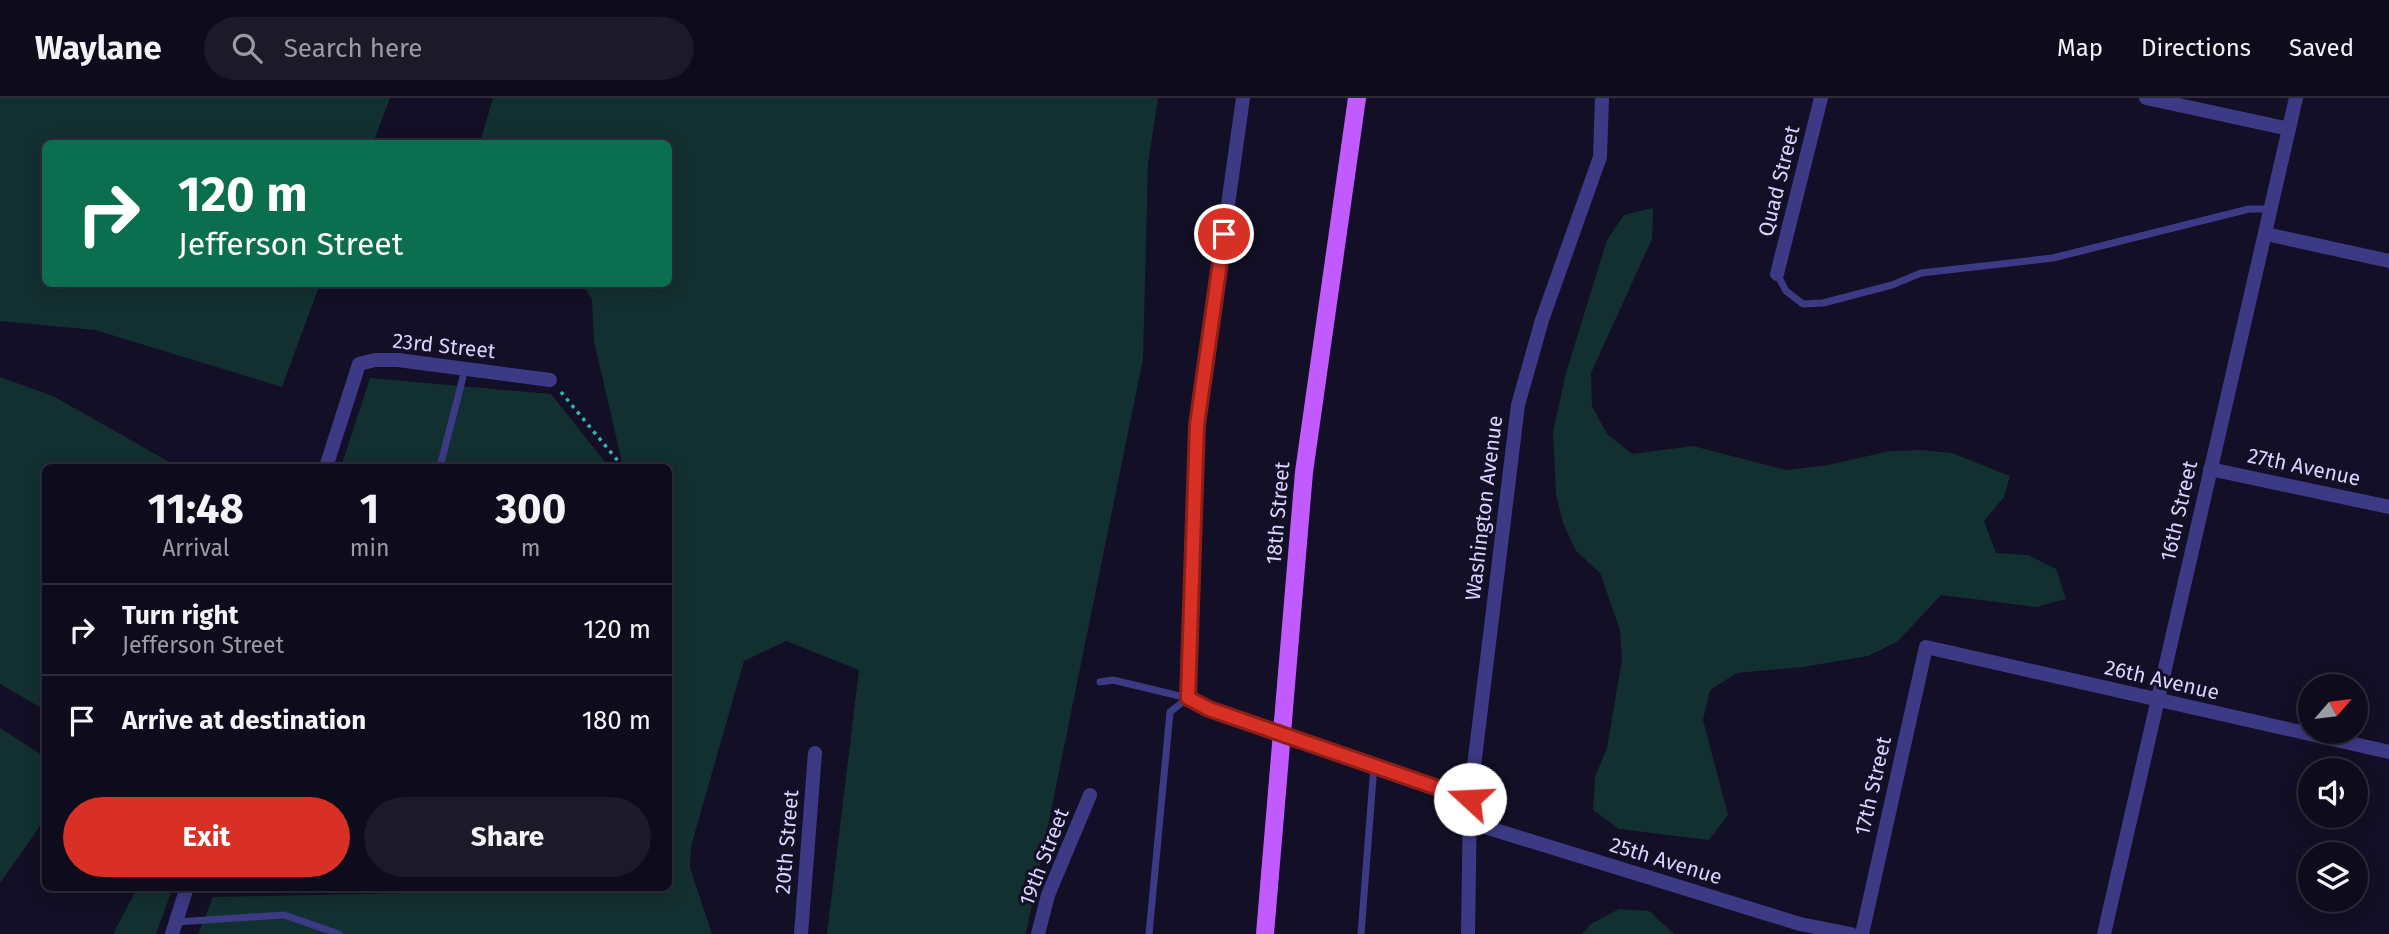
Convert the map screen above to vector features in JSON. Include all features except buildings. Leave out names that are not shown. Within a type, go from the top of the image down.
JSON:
[{"type":"main road","name":"18th Street","points":[[1265,934],[1304,472],[1357,98]]},
{"type":"street","points":[[1243,98],[1197,425],[1188,698],[1282,735],[1374,764],[1470,799]]},
{"type":"street","name":"Washington Avenue","points":[[1468,934],[1470,799],[1518,405],[1542,320],[1600,157],[1602,98]]},
{"type":"street","name":"Quad Street","points":[[1777,274],[1821,98]]},
{"type":"street","points":[[2146,98],[2289,129]]},
{"type":"street","name":"16th Street","points":[[2104,934],[2296,98]]},
{"type":"street","points":[[2266,234],[2389,261]]},
{"type":"street","name":"23rd Street","points":[[327,464],[359,364],[375,360],[398,360],[550,380]]},
{"type":"street","name":"27th Avenue","points":[[2210,468],[2389,507]]},
{"type":"street","name":"26th Avenue","points":[[1926,647],[2159,702],[2389,751]]},
{"type":"street","name":"17th Street","points":[[1861,934],[1926,647]]},
{"type":"street","name":"20th Street","points":[[800,934],[815,753]]},
{"type":"street","name":"19th Street","points":[[1038,934],[1048,895],[1090,795]]},
{"type":"street","name":"25th Avenue","points":[[1469,822],[1799,929],[1852,934]]},
{"type":"street","points":[[174,928],[186,891]]},
{"type":"lane","points":[[1777,274],[1786,291],[1803,304],[1823,303],[1892,285],[1921,274],[2053,258],[2249,209],[2272,208]]},
{"type":"lane","points":[[441,464],[465,369]]},
{"type":"lane","points":[[1100,682],[1113,680],[1188,698]]},
{"type":"lane","points":[[1149,934],[1170,712],[1188,698]]},
{"type":"lane","points":[[1361,934],[1374,764]]},
{"type":"lane","points":[[174,928],[284,915],[339,934]]},
{"type":"path","points":[[550,380],[619,464]]},
{"type":"green space","points":[[0,98],[390,98],[374,140],[42,140],[42,287],[319,287],[282,387],[95,330],[0,321]]},
{"type":"green space","points":[[493,98],[1158,98],[1148,164],[1143,359],[1026,934],[827,934],[859,670],[786,641],[744,661],[691,846],[690,868],[712,934],[198,934],[213,897],[454,892],[438,891],[672,891],[672,464],[622,464],[594,341],[592,299],[584,287],[672,287],[672,140],[481,140]]},
{"type":"green space","points":[[1653,208],[1652,239],[1591,373],[1592,406],[1607,434],[1632,454],[1693,446],[1786,470],[1828,465],[1890,451],[1952,453],[2010,476],[2004,497],[1984,521],[1996,553],[2028,555],[2056,569],[2066,599],[2036,607],[1941,595],[1897,642],[1868,656],[1803,667],[1737,673],[1710,690],[1703,720],[1728,815],[1709,840],[1619,829],[1593,810],[1595,777],[1607,748],[1622,659],[1620,630],[1600,573],[1576,551],[1563,523],[1556,494],[1553,432],[1566,373],[1607,240],[1624,215]]},
{"type":"green space","points":[[0,377],[53,396],[173,464],[42,464],[42,708],[0,684]]},
{"type":"green space","points":[[370,378],[551,394],[607,464],[342,464]]},
{"type":"green space","points":[[0,728],[42,755],[42,823],[0,883]]},
{"type":"green space","points":[[136,891],[172,891],[156,934],[113,934]]},
{"type":"green space","points":[[1619,909],[1649,911],[1674,934],[1582,934],[1591,924]]},
{"type":"route","points":[[1224,234],[1197,425],[1188,698],[1209,709],[1470,799]]}]
